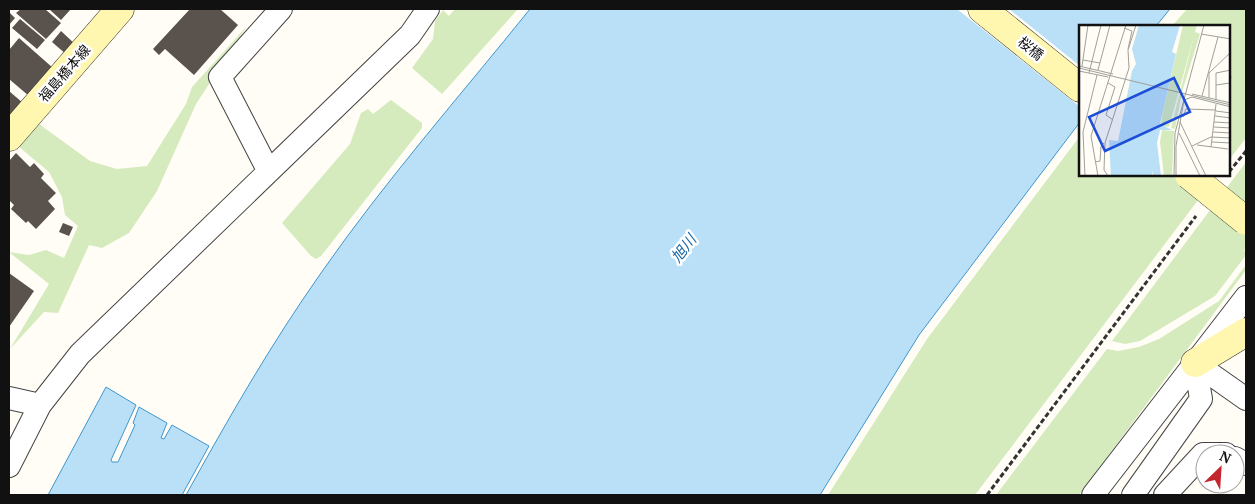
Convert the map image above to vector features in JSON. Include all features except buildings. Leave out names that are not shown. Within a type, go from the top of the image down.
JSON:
[{"type":"street","points":[[268,170],[220,77],[281,9]]},
{"type":"street","points":[[9,466],[40,405],[80,354],[268,170],[410,35],[428,9]]},
{"type":"street","name":"桜橋","points":[[982,9],[1079,87]]},
{"type":"street","name":"福島橋本線","points":[[9,137],[115,10]]},
{"type":"street","points":[[1190,176],[1246,221]]},
{"type":"street","points":[[1093,495],[1246,297]]},
{"type":"street","points":[[1195,363],[1246,332]]},
{"type":"street","points":[[1195,363],[1246,399]]},
{"type":"street","points":[[1133,495],[1201,399],[1195,363]]},
{"type":"street","points":[[9,398],[40,405]]},
{"type":"street","points":[[1165,495],[1195,463]]},
{"type":"path","points":[[1230,172],[1246,151]]},
{"type":"path","points":[[987,495],[1197,215]]},
{"type":"green space","points":[[455,9],[518,9],[442,94],[412,68],[433,39],[435,21],[443,10],[449,16]]},
{"type":"green space","points":[[1187,9],[1246,9],[1246,138],[1230,159],[1230,25],[1173,25]]},
{"type":"green space","points":[[247,26],[196,104],[157,191],[129,233],[102,248],[89,245],[58,313],[44,312],[10,349],[49,284],[9,252],[29,255],[46,250],[64,258],[78,226],[65,215],[62,197],[49,172],[18,146],[39,124],[90,161],[117,169],[147,166],[186,104],[192,87]]},
{"type":"green space","points":[[391,100],[422,123],[422,128],[321,256],[316,259],[311,256],[282,223],[350,144],[361,113],[368,109],[373,114]]},
{"type":"green space","points":[[1079,137],[1079,176],[1216,176],[975,495],[828,495],[927,339]]},
{"type":"green space","points":[[1246,162],[1246,247],[1244,250],[1246,255],[1215,296],[1140,341],[1125,344],[1112,341]]},
{"type":"green space","points":[[1245,266],[1246,270],[1079,495],[996,495],[1107,349],[1118,351],[1139,347],[1159,339],[1219,301]]},
{"type":"water","name":"旭川","points":[[530,9],[1170,9],[1157,25],[1079,25],[1079,123],[919,335],[820,495],[186,495],[250,382],[285,327],[345,239]]},
{"type":"water","points":[[106,387],[136,405],[111,460],[112,462],[118,462],[135,425],[133,423],[139,407],[167,423],[161,438],[164,439],[172,425],[209,446],[182,495],[48,495]]},
{"type":"pier","points":[[957,9],[1009,9],[1079,65],[1079,106]]}]
